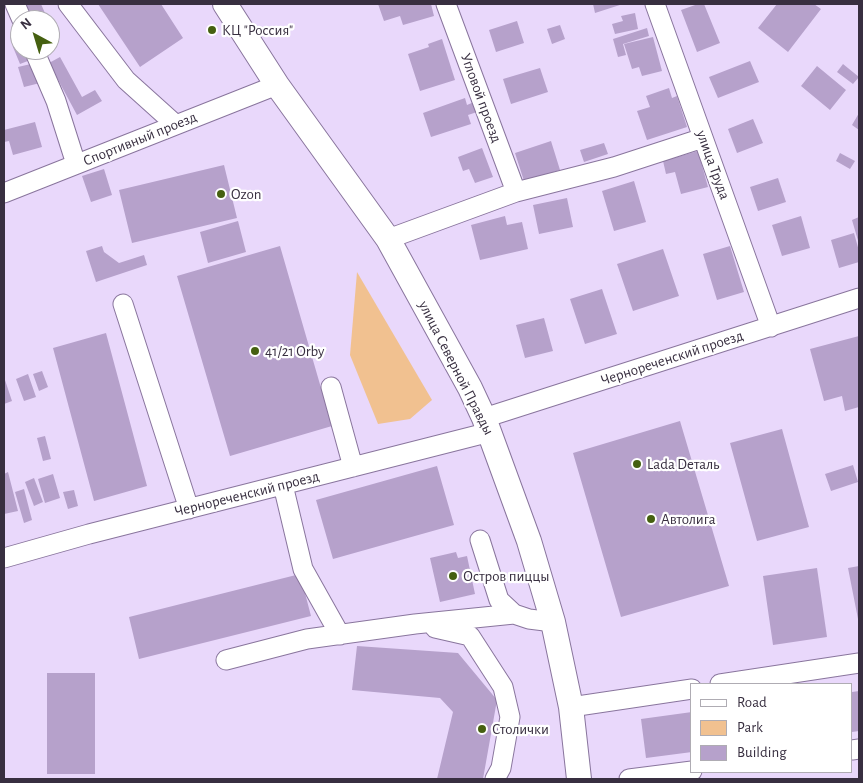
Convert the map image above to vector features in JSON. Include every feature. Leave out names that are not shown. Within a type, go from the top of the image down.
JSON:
[{"type":"main road","name":"улица Северной Правды","points":[[225,4],[277,85],[388,240],[470,388],[487,425],[530,541],[553,622],[571,707],[579,779]]},
{"type":"street","points":[[68,4],[126,80],[176,125]]},
{"type":"street","name":"Угловой проезд","points":[[446,4],[516,192]]},
{"type":"street","name":"улица Труда","points":[[655,4],[771,327]]},
{"type":"street","points":[[38,60],[56,101],[76,164]]},
{"type":"street","name":"Спортивный проезд","points":[[4,193],[277,85]]},
{"type":"street","points":[[388,240],[516,192],[614,166],[703,138]]},
{"type":"street","name":"Чернореченский проезд","points":[[4,558],[89,534],[353,467],[487,425],[859,298]]},
{"type":"street","points":[[123,304],[188,509]]},
{"type":"street","points":[[331,387],[353,467]]},
{"type":"street","points":[[283,485],[303,569],[340,635]]},
{"type":"street","points":[[480,540],[499,600],[514,614]]},
{"type":"street","points":[[226,660],[307,639],[416,624],[514,614],[529,619],[553,622]]},
{"type":"street","points":[[416,624],[470,636],[503,687],[510,717],[501,768],[495,779]]},
{"type":"street","points":[[727,683],[859,663]]},
{"type":"street","points":[[571,707],[690,689]]},
{"type":"street","points":[[629,779],[690,771]]},
{"type":"green space","points":[[357,272],[432,400],[410,419],[378,424],[350,355]]},
{"type":"building","points":[[23,4],[41,4],[44,10],[26,10]]},
{"type":"building","points":[[98,4],[161,4],[183,38],[140,67]]},
{"type":"building","points":[[378,4],[431,4],[434,16],[403,25],[400,16],[384,21]]},
{"type":"building","points":[[593,4],[623,4],[595,13]]},
{"type":"building","points":[[698,4],[704,4],[720,43],[697,52],[681,10]]},
{"type":"building","points":[[777,4],[814,4],[821,9],[788,52],[758,28]]},
{"type":"building","points":[[635,13],[638,29],[615,34],[612,24],[623,21],[621,16]]},
{"type":"building","points":[[517,21],[524,43],[496,52],[489,30]]},
{"type":"building","points":[[560,25],[565,39],[552,44],[547,29]]},
{"type":"building","points":[[647,28],[649,36],[623,44],[626,55],[618,57],[613,39]]},
{"type":"building","points":[[653,37],[662,71],[642,76],[639,67],[632,69],[624,44]]},
{"type":"building","points":[[442,39],[455,80],[420,91],[408,54],[429,47],[428,44]]},
{"type":"building","points":[[60,57],[82,97],[95,90],[102,101],[77,115],[49,63],[60,60]]},
{"type":"building","points":[[18,60],[30,60],[20,64]]},
{"type":"building","points":[[750,61],[759,82],[718,98],[709,77]]},
{"type":"building","points":[[35,63],[40,83],[24,87],[18,67]]},
{"type":"building","points":[[843,64],[859,77],[853,84],[837,72]]},
{"type":"building","points":[[817,66],[846,90],[830,110],[801,86]]},
{"type":"building","points":[[540,68],[548,92],[511,104],[503,79]]},
{"type":"building","points":[[669,88],[672,98],[677,96],[687,127],[647,140],[637,111],[650,107],[646,96]]},
{"type":"building","points":[[465,98],[467,105],[474,102],[477,112],[468,115],[471,124],[431,137],[423,113]]},
{"type":"building","points":[[859,113],[859,130],[852,125]]},
{"type":"building","points":[[753,119],[763,143],[737,153],[728,129]]},
{"type":"building","points":[[35,122],[42,147],[13,155],[9,141],[4,142],[4,130]]},
{"type":"building","points":[[551,141],[560,170],[524,181],[515,153]]},
{"type":"building","points":[[604,143],[608,154],[584,162],[580,150]]},
{"type":"building","points":[[482,148],[493,177],[475,183],[469,169],[463,171],[458,157]]},
{"type":"building","points":[[698,151],[708,187],[681,194],[675,172],[666,174],[663,161]]},
{"type":"building","points":[[840,153],[855,161],[850,169],[836,161]]},
{"type":"building","points":[[224,165],[237,218],[132,243],[119,190]]},
{"type":"building","points":[[104,169],[112,195],[91,202],[82,176]]},
{"type":"building","points":[[778,178],[786,202],[758,211],[750,187]]},
{"type":"building","points":[[634,181],[646,222],[614,231],[602,191]]},
{"type":"building","points":[[567,198],[573,227],[539,234],[533,205]]},
{"type":"building","points":[[505,216],[507,225],[522,222],[528,249],[480,260],[471,225]]},
{"type":"building","points":[[801,216],[810,248],[782,256],[772,225]]},
{"type":"building","points":[[859,217],[859,244],[852,220]]},
{"type":"building","points":[[238,221],[246,252],[208,263],[200,232]]},
{"type":"building","points":[[854,233],[859,251],[859,262],[839,268],[831,240]]},
{"type":"building","points":[[102,246],[104,252],[119,263],[144,255],[147,265],[96,282],[86,251]]},
{"type":"building","name":"41/21 Orby","points":[[280,246],[332,426],[230,456],[177,276]]},
{"type":"building","points":[[730,246],[744,292],[717,300],[703,254]]},
{"type":"building","points":[[663,249],[679,296],[633,311],[617,264]]},
{"type":"building","points":[[602,289],[617,334],[585,344],[570,299]]},
{"type":"building","points":[[544,318],[553,351],[525,358],[516,325]]},
{"type":"building","points":[[106,333],[147,486],[94,501],[53,348]]},
{"type":"building","points":[[859,336],[859,407],[845,411],[842,396],[824,401],[810,349]]},
{"type":"building","points":[[42,371],[48,387],[39,391],[33,374]]},
{"type":"building","points":[[28,374],[36,397],[24,401],[16,379]]},
{"type":"building","points":[[4,377],[12,401],[4,404]]},
{"type":"building","name":"Автолига","points":[[680,421],[729,586],[621,617],[573,453]]},
{"type":"building","points":[[782,429],[809,527],[757,541],[730,443]]},
{"type":"building","points":[[45,436],[51,459],[43,461],[37,438]]},
{"type":"building","points":[[853,465],[858,482],[831,491],[825,474]]},
{"type":"building","points":[[437,466],[454,525],[333,559],[316,500]]},
{"type":"building","points":[[8,472],[18,511],[4,514],[4,474]]},
{"type":"building","points":[[53,474],[60,498],[45,503],[38,479]]},
{"type":"building","points":[[34,478],[43,502],[34,506],[25,482]]},
{"type":"building","points":[[24,489],[32,520],[24,523],[15,492]]},
{"type":"building","points":[[74,490],[78,506],[68,509],[63,492]]},
{"type":"building","name":"Остров пиццы","points":[[456,552],[458,558],[467,556],[475,594],[440,602],[430,558]]},
{"type":"building","points":[[859,566],[859,619],[858,619],[848,568]]},
{"type":"building","points":[[817,568],[827,637],[773,645],[763,576]]},
{"type":"building","points":[[300,574],[311,616],[139,659],[129,617]]},
{"type":"building","points":[[357,646],[458,653],[497,700],[483,779],[437,779],[453,712],[440,698],[352,690]]},
{"type":"building","points":[[47,673],[95,673],[95,774],[47,774]]},
{"type":"building","points":[[859,691],[859,731],[853,732],[853,692]]},
{"type":"building","points":[[690,712],[690,752],[646,758],[641,719]]},
{"type":"place","name":"КЦ \"Россия\"","points":[[212,30]]},
{"type":"place","name":"Ozon","points":[[221,194]]},
{"type":"place","name":"41/21 Orby","points":[[255,351]]},
{"type":"place","name":"Lada Dеталь","points":[[637,464]]},
{"type":"place","name":"Автолига","points":[[651,519]]},
{"type":"place","name":"Остров пиццы","points":[[453,576]]},
{"type":"place","name":"Столички","points":[[482,729]]}]
